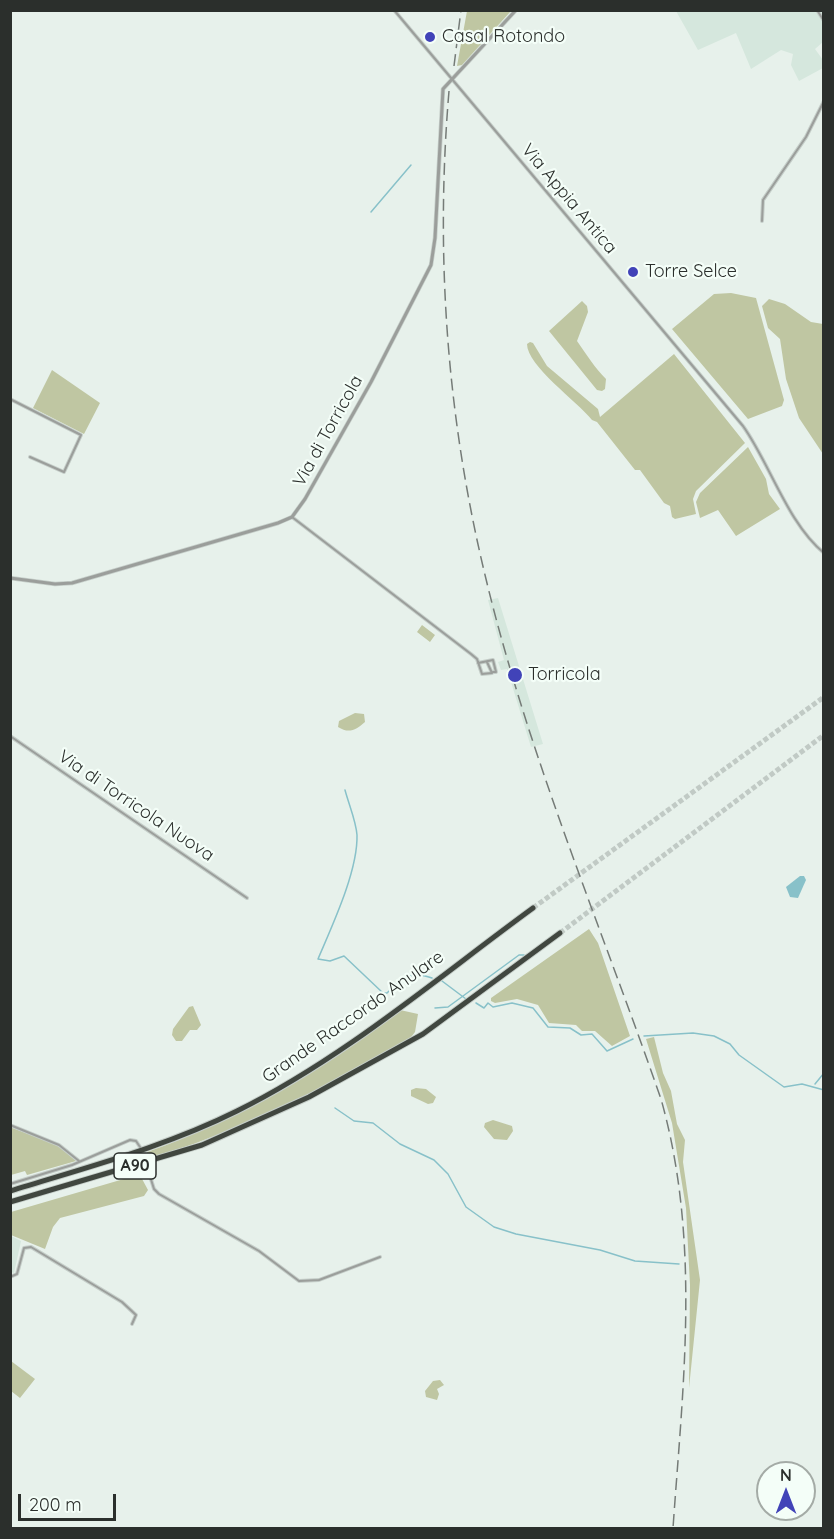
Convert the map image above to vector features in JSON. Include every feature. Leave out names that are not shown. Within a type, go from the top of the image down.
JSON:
[{"type":"highway","name":"Grande Raccordo Anulare","points":[[10,1191],[159,1144],[218,1120],[270,1094],[335,1052],[532,908]]},
{"type":"highway","name":"Grande Raccordo Anulare","points":[[10,1202],[202,1145],[309,1097],[423,1034],[560,933]]},
{"type":"street","name":"Via Appia Antica","points":[[394,10],[743,426],[809,539],[824,553]]},
{"type":"street","points":[[451,79],[516,10]]},
{"type":"street","points":[[817,10],[824,21]]},
{"type":"street","name":"Via di Torricola","points":[[292,517],[342,437],[431,265],[436,233],[441,96],[443,88],[451,79]]},
{"type":"street","points":[[762,221],[763,200],[806,137],[824,101]]},
{"type":"street","points":[[10,399],[81,435],[64,472],[30,457]]},
{"type":"street","points":[[10,578],[55,584],[72,583],[278,524],[292,517],[471,654],[482,674],[496,672],[493,660],[478,663]]},
{"type":"street","points":[[486,661],[492,673]]},
{"type":"street","name":"Via di Torricola Nuova","points":[[10,736],[247,898]]},
{"type":"street","points":[[10,1125],[59,1144],[80,1162]]},
{"type":"street","points":[[10,1184],[80,1162],[132,1140],[140,1146]]},
{"type":"street","points":[[143,1155],[145,1162]]},
{"type":"street","points":[[148,1170],[154,1190],[159,1194],[259,1251],[299,1281],[319,1280],[380,1257]]},
{"type":"street","points":[[10,1277],[17,1274],[24,1248],[32,1248],[122,1302],[136,1315],[132,1324]]},
{"type":"shaded area","points":[[676,11],[823,11],[823,42],[815,49],[823,60],[823,68],[799,81],[791,65],[793,54],[781,50],[751,69],[736,33],[698,50]]},
{"type":"shaded area","name":"Torricola","points":[[498,598],[543,744],[531,747],[507,669],[501,670],[498,662],[504,660],[488,600]]},
{"type":"shaded area","points":[[11,1236],[21,1241],[14,1273],[11,1272]]},
{"type":"green space","points":[[467,11],[511,11],[462,65],[457,66]]},
{"type":"green space","points":[[731,293],[756,298],[784,400],[782,406],[748,419],[672,329],[714,294]]},
{"type":"green space","points":[[769,299],[785,304],[811,322],[823,324],[823,454],[799,418],[786,379],[780,339],[768,328],[762,306]]},
{"type":"green space","points":[[582,301],[587,306],[588,312],[577,341],[606,379],[605,389],[602,391],[597,390],[549,331]]},
{"type":"green space","points":[[533,343],[547,366],[598,409],[600,417],[674,354],[745,443],[696,491],[693,499],[696,514],[675,519],[672,517],[670,506],[664,503],[640,470],[635,470],[597,422],[592,420],[535,362],[529,353],[527,344]]},
{"type":"green space","points":[[52,370],[100,403],[84,434],[33,408]]},
{"type":"green space","points":[[748,447],[766,479],[769,494],[780,509],[736,536],[718,510],[700,518],[696,502],[700,493]]},
{"type":"green space","points":[[422,625],[435,635],[430,642],[417,632]]},
{"type":"green space","points":[[355,713],[364,714],[365,722],[352,730],[338,727],[339,721]]},
{"type":"green space","points":[[589,929],[598,943],[630,1036],[612,1046],[595,1031],[582,1031],[576,1025],[549,1023],[538,1005],[517,999],[495,1003],[491,1001],[491,998]]},
{"type":"green space","points":[[193,1006],[201,1025],[197,1030],[190,1030],[182,1041],[176,1041],[172,1035],[173,1029],[189,1007]]},
{"type":"green space","points":[[400,1010],[418,1014],[415,1032],[400,1045],[297,1100],[210,1138],[150,1159],[147,1152],[182,1139],[247,1108],[310,1071]]},
{"type":"green space","points":[[654,1037],[663,1073],[671,1091],[677,1124],[685,1140],[683,1162],[700,1280],[689,1388],[690,1285],[686,1208],[672,1123],[646,1039]]},
{"type":"green space","points":[[426,1089],[436,1097],[433,1103],[428,1104],[411,1096],[411,1090]]},
{"type":"green space","points":[[493,1120],[512,1126],[513,1131],[507,1140],[494,1139],[484,1127],[485,1123]]},
{"type":"green space","points":[[10,1127],[58,1145],[76,1161],[27,1175],[25,1171],[11,1175]]},
{"type":"green space","points":[[134,1176],[141,1177],[148,1190],[144,1196],[60,1218],[53,1227],[45,1249],[11,1235],[11,1212]]},
{"type":"green space","points":[[11,1361],[35,1379],[20,1398],[11,1391]]},
{"type":"green space","points":[[440,1380],[444,1385],[437,1389],[439,1394],[437,1400],[426,1397],[425,1391],[433,1381]]},
{"type":"water","points":[[800,876],[804,876],[806,880],[798,898],[790,897],[786,887]]},
{"type":"waterway","points":[[371,212],[411,165]]},
{"type":"waterway","points":[[345,790],[357,835],[356,849],[349,881],[318,959],[330,961],[344,956],[383,993],[387,993],[397,983],[412,975],[432,978]]},
{"type":"waterway","points":[[435,1008],[448,1007],[519,955],[524,955]]},
{"type":"waterway","points":[[442,981],[466,999]]},
{"type":"waterway","points":[[476,1003],[484,1008],[488,1003],[493,1007],[512,1003],[533,1008],[548,1027],[570,1028],[581,1035],[592,1034],[607,1051],[633,1039]]},
{"type":"waterway","points":[[644,1036],[693,1033],[714,1036],[730,1044],[739,1055],[784,1087],[802,1084],[824,1090]]},
{"type":"waterway","points":[[815,1084],[824,1073]]},
{"type":"waterway","points":[[335,1108],[354,1121],[373,1123],[400,1144],[434,1160],[448,1174],[466,1207],[494,1227],[516,1234],[600,1250],[635,1261],[679,1264]]},
{"type":"tunnel","points":[[533,908],[824,697]]},
{"type":"tunnel","points":[[560,933],[824,735]]},
{"type":"railway","points":[[454,66],[461,10]]},
{"type":"railway","points":[[449,91],[443,214],[444,276],[453,398],[473,519],[503,645],[523,710],[567,841],[661,1099],[673,1152],[681,1206],[686,1313],[673,1528]]},
{"type":"place","name":"Casal Rotondo","points":[[430,37]]},
{"type":"place","name":"Torre Selce","points":[[633,272]]},
{"type":"place","name":"Torricola","points":[[515,675]]}]
